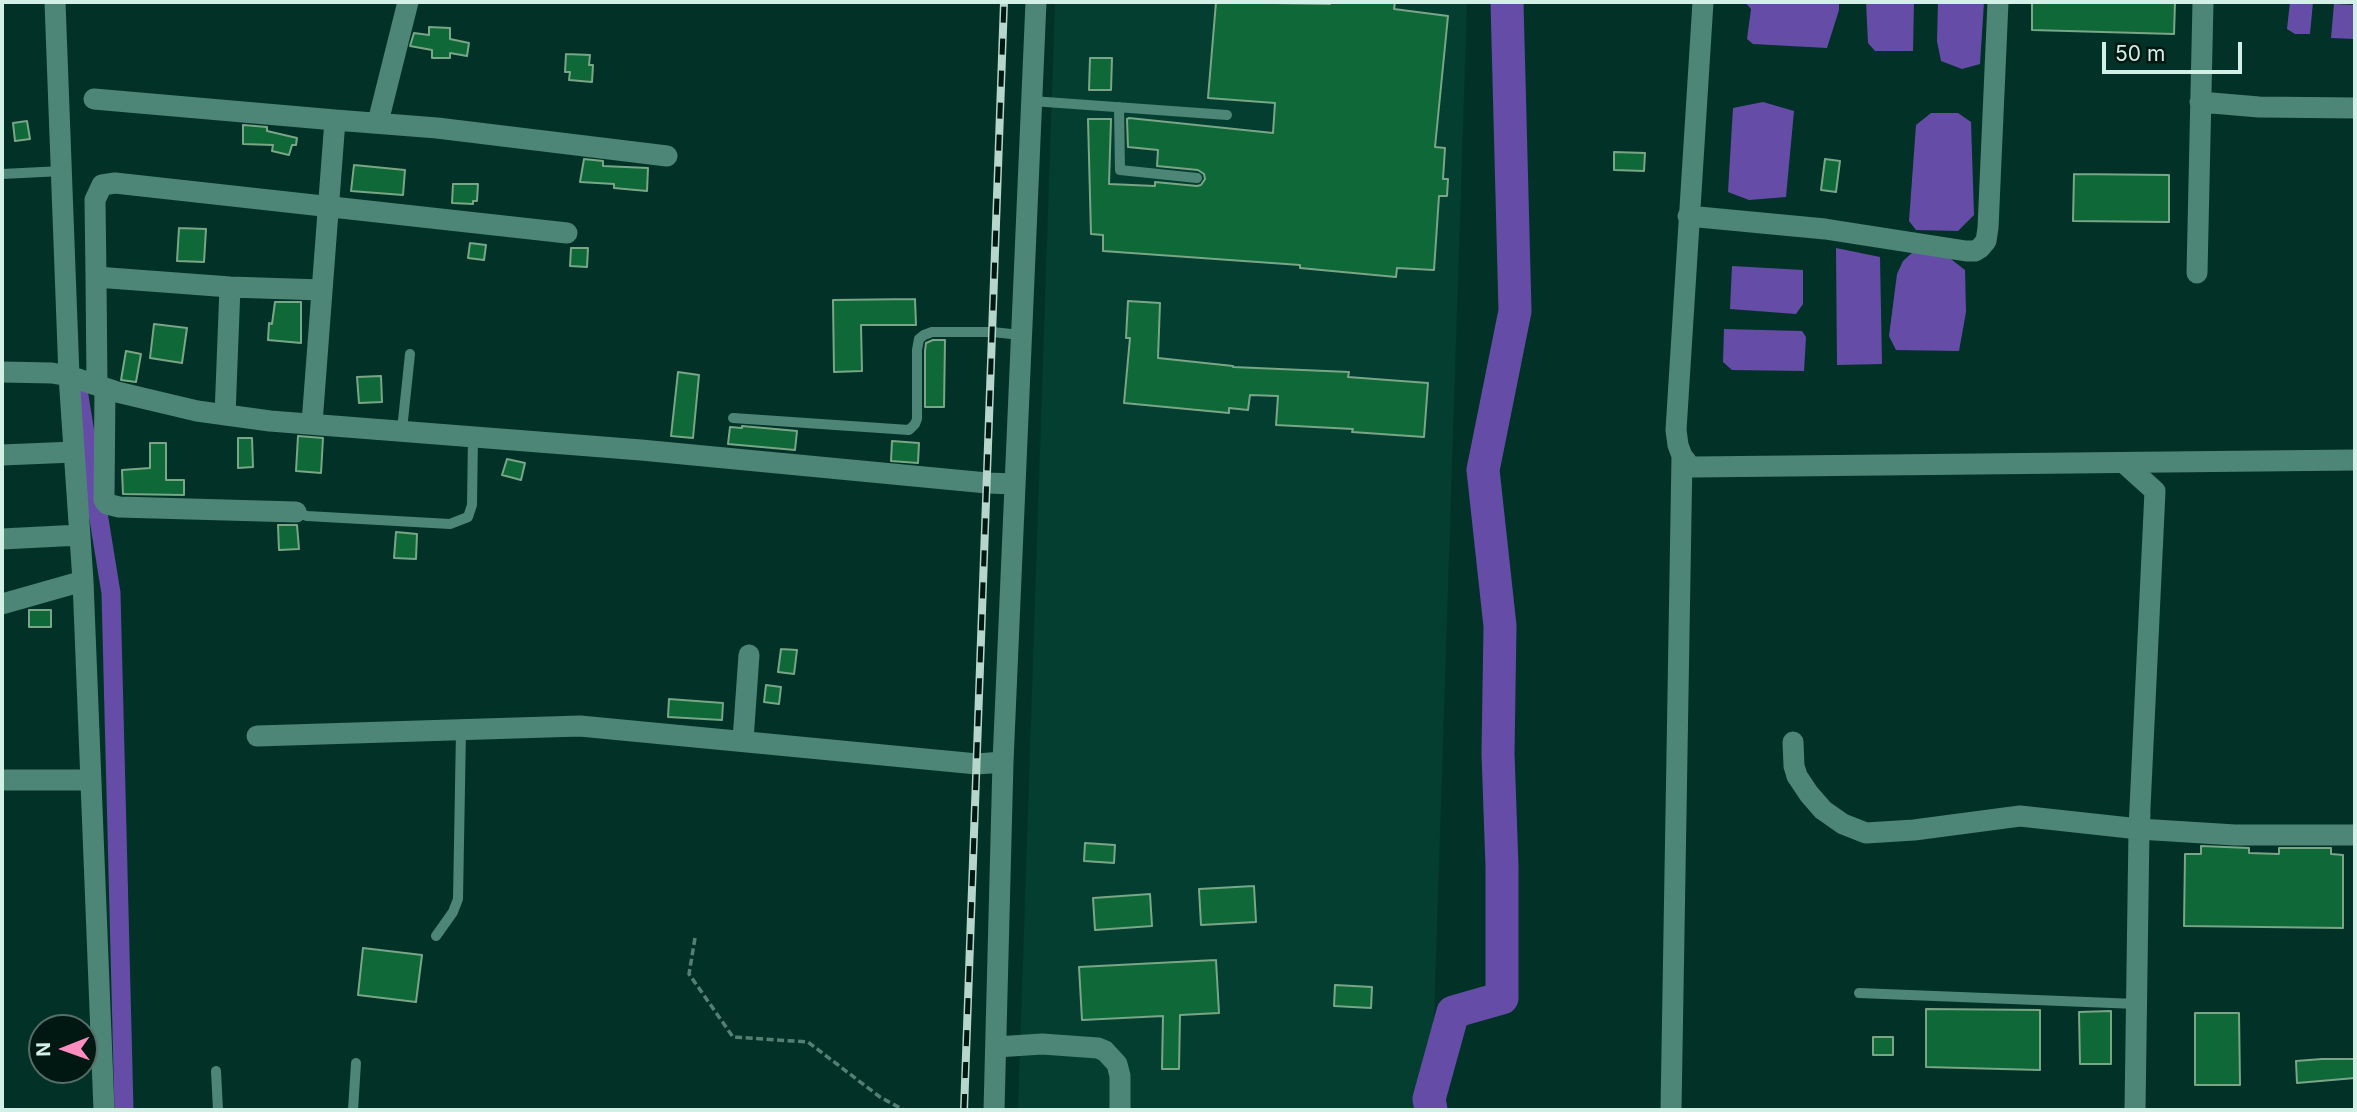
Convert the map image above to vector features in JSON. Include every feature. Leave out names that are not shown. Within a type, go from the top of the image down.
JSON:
[{"type":"street","points":[[55,2],[74,452],[83,581],[104,1110]]},
{"type":"street","points":[[379,122],[408,2]]},
{"type":"street","points":[[994,1110],[1003,762],[1036,2]]},
{"type":"street","points":[[1671,1110],[1682,456],[1676,430],[1703,2]]},
{"type":"street","points":[[1688,216],[1825,229],[1966,251],[1980,248],[1986,241],[1988,228],[1997,2]]},
{"type":"street","points":[[2197,273],[2203,2]]},
{"type":"street","points":[[94,99],[379,122],[667,156]]},
{"type":"street","points":[[2200,102],[2259,107],[2355,108]]},
{"type":"street","points":[[312,423],[335,120]]},
{"type":"street","points":[[296,512],[119,507],[107,504],[104,500],[94,200],[102,185],[115,183],[567,233]]},
{"type":"street","points":[[96,277],[322,290]]},
{"type":"street","points":[[225,415],[230,286]]},
{"type":"street","points":[[2,372],[32,371],[72,377],[197,411],[225,415],[1015,484]]},
{"type":"street","points":[[2,455],[74,452]]},
{"type":"street","points":[[1682,456],[1694,467],[2355,460]]},
{"type":"street","points":[[2124,463],[2155,491],[2139,829],[2136,1110]]},
{"type":"street","points":[[2,538],[80,535]]},
{"type":"street","points":[[2,604],[83,581]]},
{"type":"street","points":[[743,740],[749,655]]},
{"type":"street","points":[[257,736],[580,726],[977,764],[1003,762]]},
{"type":"street","points":[[1793,742],[1797,776],[1809,794],[1823,810],[1843,824],[1866,832],[1914,830],[2020,816],[2139,829],[2235,835],[2355,835]]},
{"type":"street","points":[[2,780],[91,780]]},
{"type":"street","points":[[996,1047],[1042,1044],[1098,1048],[1105,1051],[1117,1064],[1120,1076],[1120,1110]]},
{"type":"lane","points":[[1031,101],[1227,115]]},
{"type":"lane","points":[[1119,107],[1120,170],[1197,178]]},
{"type":"lane","points":[[2,174],[62,172]]},
{"type":"lane","points":[[733,418],[909,430],[917,418],[919,339],[932,332],[1021,335]]},
{"type":"lane","points":[[402,430],[410,354]]},
{"type":"lane","points":[[296,512],[307,516],[450,524],[468,517],[472,505],[473,436]]},
{"type":"lane","points":[[436,936],[453,912],[458,899],[461,730]]},
{"type":"lane","points":[[1859,993],[2137,1004]]},
{"type":"lane","points":[[353,1110],[356,1063]]},
{"type":"lane","points":[[216,1071],[218,1110]]},
{"type":"path","points":[[695,938],[689,974],[733,1037],[808,1042],[880,1097],[904,1110]]},
{"type":"shaded area","points":[[1055,2],[1467,2],[1431,1110],[1018,1110]]},
{"type":"shaded area","points":[[1745,2],[1839,2],[1839,10],[1827,48],[1753,44],[1747,39],[1751,9]]},
{"type":"shaded area","points":[[1866,2],[1914,2],[1913,51],[1875,51],[1868,43]]},
{"type":"shaded area","points":[[1938,2],[1984,2],[1980,64],[1962,69],[1941,61],[1937,41]]},
{"type":"shaded area","points":[[2290,2],[2313,2],[2310,34],[2295,34],[2287,29]]},
{"type":"shaded area","points":[[2334,4],[2355,5],[2355,39],[2331,38]]},
{"type":"shaded area","points":[[1763,102],[1794,111],[1786,197],[1749,200],[1728,192],[1733,108]]},
{"type":"shaded area","points":[[1931,113],[1958,113],[1971,122],[1974,215],[1958,231],[1916,230],[1909,221],[1916,125]]},
{"type":"shaded area","points":[[1836,248],[1880,257],[1882,364],[1837,365]]},
{"type":"shaded area","points":[[1913,252],[1947,256],[1965,270],[1966,312],[1959,351],[1896,350],[1889,336],[1897,274],[1903,261]]},
{"type":"shaded area","points":[[1732,266],[1803,270],[1803,304],[1796,314],[1730,309]]},
{"type":"shaded area","points":[[1724,329],[1802,331],[1806,337],[1804,371],[1732,370],[1723,362]]},
{"type":"building","points":[[1216,2],[1395,2],[1394,9],[1448,16],[1435,147],[1445,148],[1443,179],[1448,179],[1447,196],[1439,196],[1434,270],[1397,268],[1396,277],[1300,268],[1300,265],[1103,251],[1103,235],[1091,234],[1088,119],[1111,119],[1109,184],[1155,186],[1155,182],[1197,186],[1205,179],[1204,174],[1198,170],[1157,166],[1158,150],[1128,147],[1129,118],[1273,133],[1275,103],[1208,98]]},
{"type":"building","points":[[2032,2],[2175,2],[2174,34],[2032,30]]},
{"type":"building","points":[[429,27],[450,28],[450,39],[469,43],[467,56],[450,53],[450,58],[432,58],[432,50],[410,46],[414,33],[429,35]]},
{"type":"building","points":[[566,54],[590,55],[589,65],[593,65],[592,82],[569,80],[570,72],[565,72]]},
{"type":"building","points":[[1090,58],[1112,58],[1111,90],[1089,90]]},
{"type":"building","points":[[27,121],[30,139],[15,141],[13,123]]},
{"type":"building","points":[[243,125],[267,127],[267,131],[297,138],[296,145],[292,145],[289,155],[272,151],[273,145],[243,144]]},
{"type":"building","points":[[1614,152],[1645,153],[1644,171],[1614,170]]},
{"type":"building","points":[[584,159],[603,161],[603,166],[648,168],[647,191],[614,188],[614,184],[580,182]]},
{"type":"building","points":[[1825,159],[1840,161],[1836,192],[1821,190]]},
{"type":"building","points":[[354,165],[405,170],[403,195],[351,191]]},
{"type":"building","points":[[2074,174],[2169,175],[2169,222],[2073,221]]},
{"type":"building","points":[[453,184],[478,184],[477,201],[473,201],[473,204],[452,203]]},
{"type":"building","points":[[179,228],[206,229],[204,262],[177,261]]},
{"type":"building","points":[[470,243],[486,245],[484,260],[468,258]]},
{"type":"building","points":[[571,248],[588,248],[587,267],[570,266]]},
{"type":"building","points":[[915,299],[916,325],[861,325],[862,371],[834,372],[833,300]]},
{"type":"building","points":[[1128,301],[1160,303],[1158,358],[1233,367],[1349,372],[1348,377],[1428,383],[1424,437],[1352,432],[1353,429],[1276,425],[1278,396],[1250,395],[1248,410],[1229,408],[1229,413],[1124,403],[1130,338],[1126,338]]},
{"type":"building","points":[[275,302],[301,302],[301,343],[268,340]]},
{"type":"building","points":[[154,324],[187,328],[182,363],[150,358]]},
{"type":"building","points":[[945,340],[944,407],[925,407],[925,351],[926,343]]},
{"type":"building","points":[[126,351],[141,354],[136,382],[121,380]]},
{"type":"building","points":[[678,372],[699,375],[693,438],[671,436]]},
{"type":"building","points":[[381,376],[382,402],[359,403],[357,377]]},
{"type":"building","points":[[730,427],[797,431],[795,450],[728,444]]},
{"type":"building","points":[[298,436],[323,438],[321,473],[296,471]]},
{"type":"building","points":[[238,438],[252,438],[253,467],[238,468]]},
{"type":"building","points":[[892,441],[919,443],[918,463],[891,461]]},
{"type":"building","points":[[150,443],[166,443],[166,480],[184,480],[184,495],[123,494],[122,470],[150,468]]},
{"type":"building","points":[[507,459],[525,463],[521,480],[502,475]]},
{"type":"building","points":[[278,525],[297,525],[299,549],[279,550]]},
{"type":"building","points":[[396,532],[417,534],[416,559],[394,558]]},
{"type":"building","points":[[29,610],[51,610],[51,627],[29,627]]},
{"type":"building","points":[[781,649],[797,650],[794,674],[778,672]]},
{"type":"building","points":[[766,685],[781,687],[779,704],[764,702]]},
{"type":"building","points":[[669,699],[723,703],[722,720],[668,717]]},
{"type":"building","points":[[1085,843],[1115,845],[1114,863],[1084,861]]},
{"type":"building","points":[[2201,846],[2249,848],[2249,853],[2279,854],[2279,848],[2331,848],[2331,854],[2343,855],[2343,928],[2184,926],[2185,854],[2201,854]]},
{"type":"building","points":[[1254,886],[1256,922],[1201,925],[1199,889]]},
{"type":"building","points":[[1150,894],[1152,926],[1095,930],[1093,898]]},
{"type":"building","points":[[363,948],[422,955],[416,1002],[358,995]]},
{"type":"building","points":[[1216,960],[1219,1013],[1180,1015],[1179,1069],[1162,1069],[1163,1016],[1082,1020],[1079,967]]},
{"type":"building","points":[[1335,985],[1372,987],[1371,1008],[1334,1006]]},
{"type":"building","points":[[1926,1009],[2040,1010],[2040,1070],[1926,1067]]},
{"type":"building","points":[[2111,1011],[2111,1064],[2080,1064],[2079,1012]]},
{"type":"building","points":[[2195,1013],[2239,1013],[2240,1085],[2195,1085]]},
{"type":"building","points":[[1873,1037],[1893,1037],[1893,1055],[1873,1055]]},
{"type":"building","points":[[2355,1059],[2355,1078],[2297,1083],[2296,1061]]},
{"type":"waterway","points":[[1431,1110],[1429,1099],[1453,1012],[1502,998],[1502,867],[1498,753],[1500,626],[1483,470],[1515,311],[1507,2]]},
{"type":"waterway","points":[[78,390],[111,593],[124,1110]]},
{"type":"railway","points":[[964,1110],[1004,2]]}]
